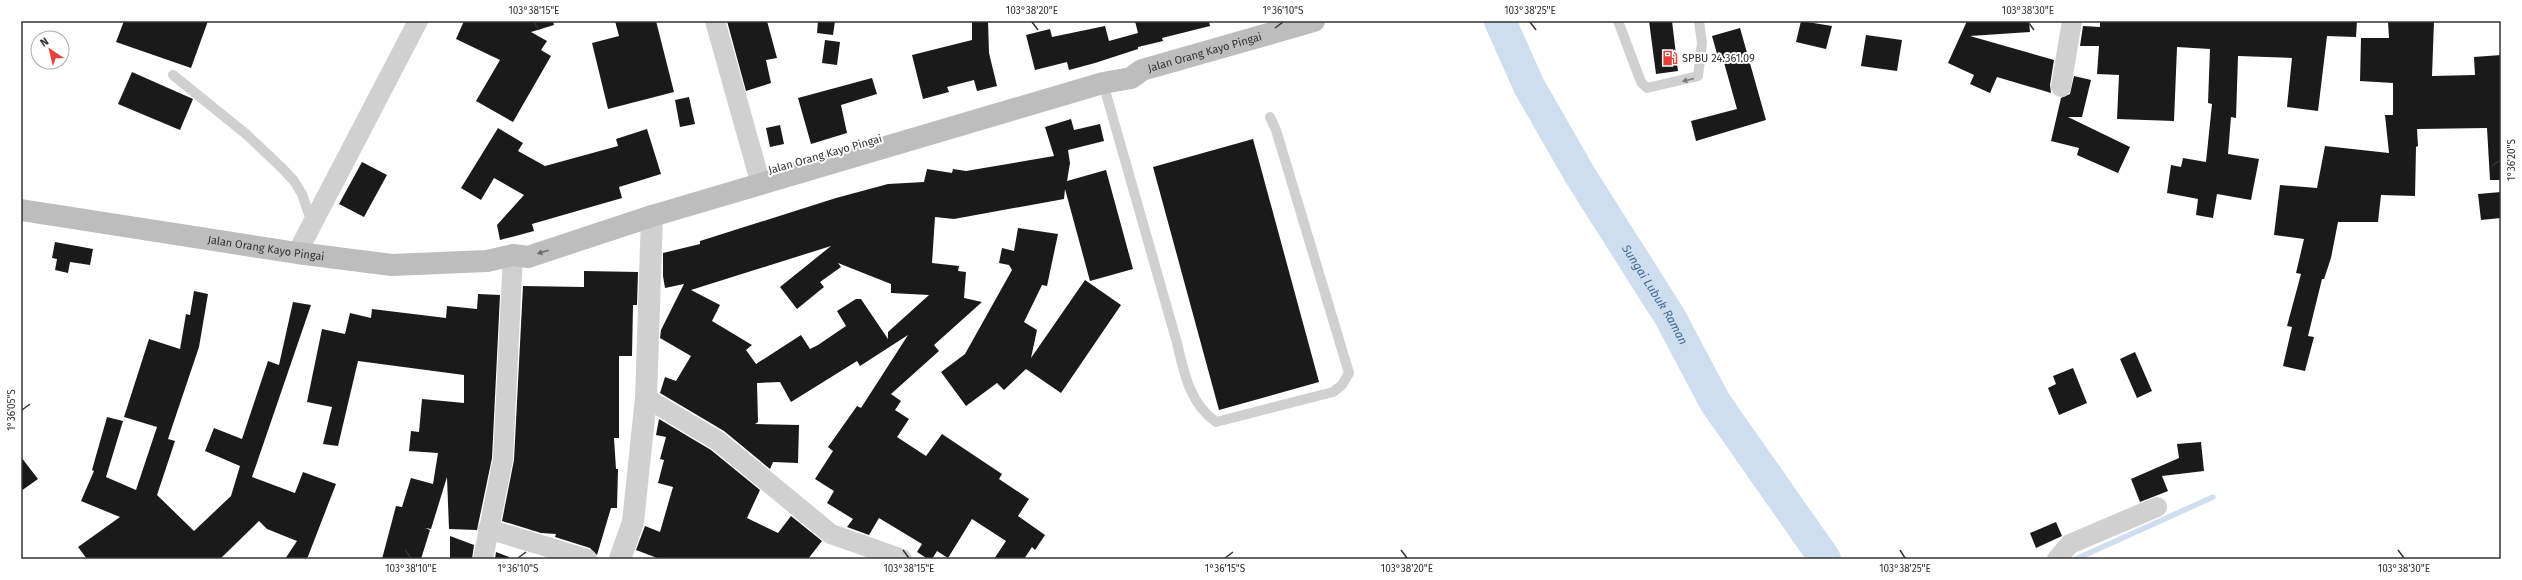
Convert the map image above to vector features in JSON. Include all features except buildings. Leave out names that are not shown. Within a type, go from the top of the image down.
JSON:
[{"type":"main road","name":"Jalan Orang Kayo Pingai","points":[[21,210],[297,253],[392,265],[487,261],[513,254],[528,257],[652,216],[1104,83],[1131,78],[1142,70],[1314,21]]},
{"type":"main road","name":"Jalan Orang Kayo Pingai","points":[[513,254],[522,242],[1128,65],[1142,70]]},
{"type":"street","points":[[297,253],[418,21]]},
{"type":"street","points":[[715,21],[758,174]]},
{"type":"street","points":[[2061,87],[2072,21]]},
{"type":"street","points":[[620,559],[633,522],[646,398],[652,216]]},
{"type":"street","points":[[483,559],[502,459],[513,254]]},
{"type":"street","points":[[646,398],[718,441],[831,534],[902,559]]},
{"type":"street","points":[[2057,559],[2070,544],[2157,507]]},
{"type":"street","points":[[488,529],[587,559]]},
{"type":"lane","points":[[1618,21],[1641,82],[1647,88],[1698,76],[1702,42],[1699,21]]},
{"type":"lane","points":[[173,75],[246,134],[282,168],[294,181],[302,194],[312,223]]},
{"type":"lane","points":[[1104,83],[1177,343],[1186,381],[1201,410],[1216,422],[1333,392],[1342,385],[1349,373],[1276,130],[1270,117]]},
{"type":"waterway","name":"Sungai Lubuk Raman","points":[[1500,21],[1529,86],[1580,175],[1670,317],[1715,402],[1825,559]]},
{"type":"waterway","points":[[2076,559],[2213,497]]},
{"type":"place","name":"SPBU 24.361.09","points":[[1670,58]]}]
